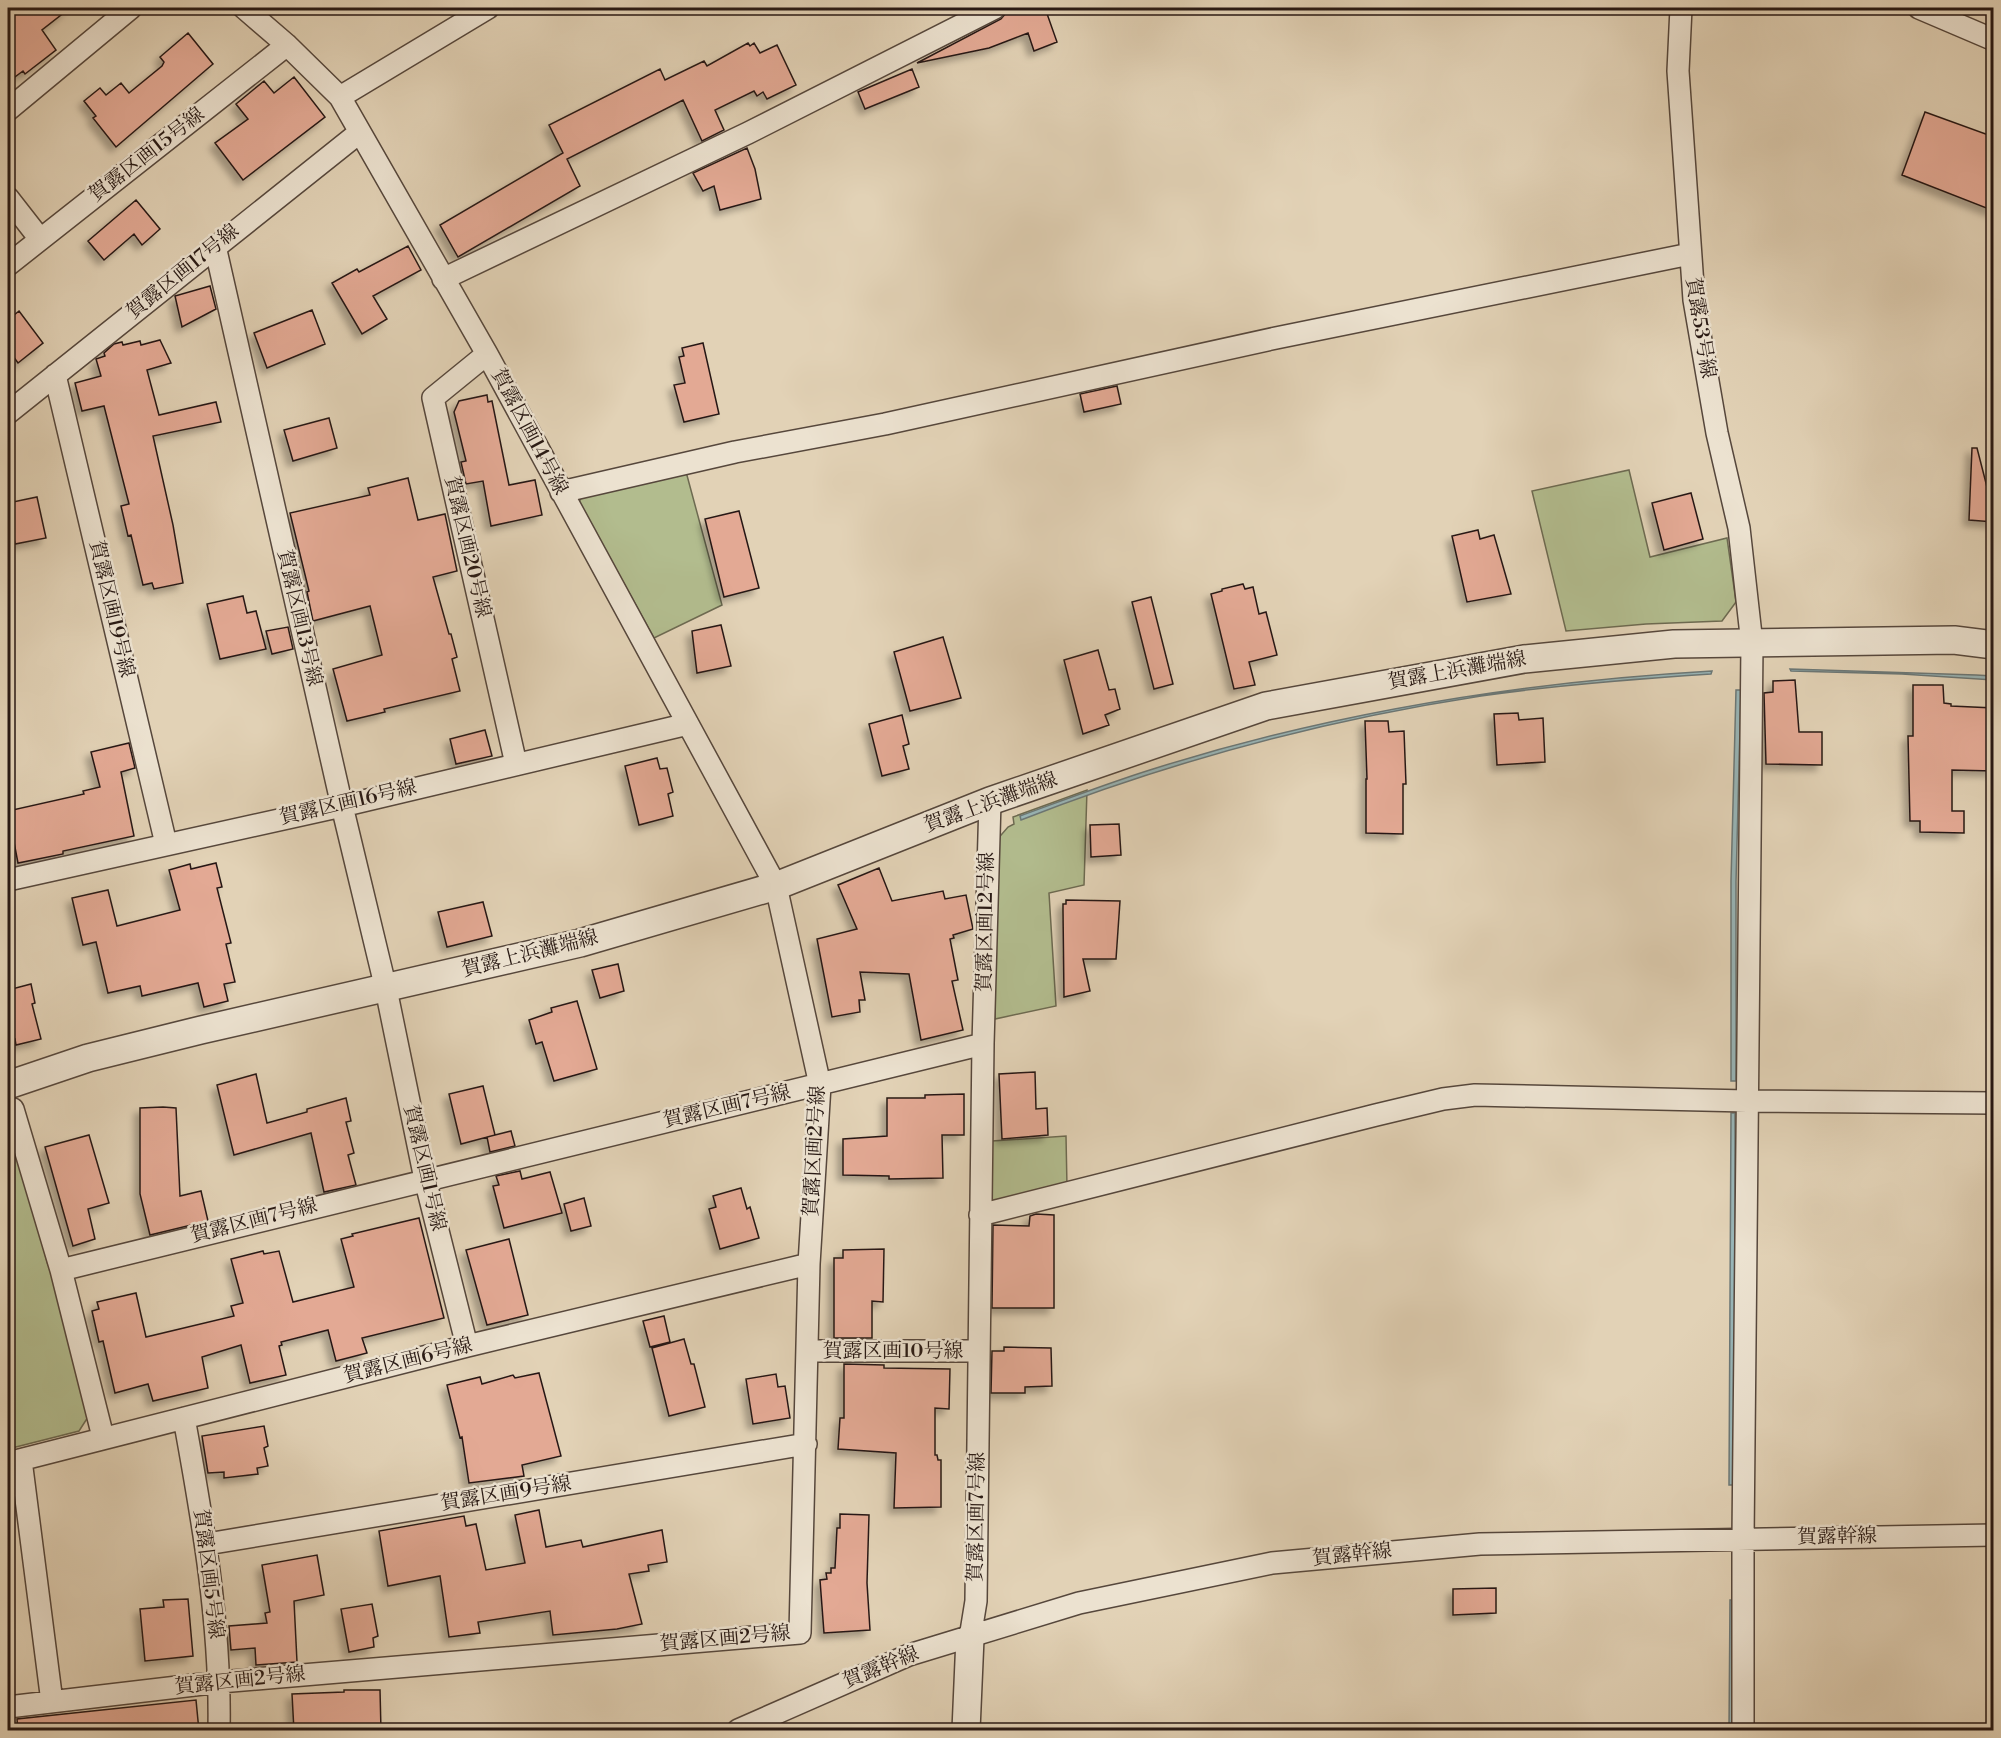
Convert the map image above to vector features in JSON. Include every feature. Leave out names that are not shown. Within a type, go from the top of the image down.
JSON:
[{"type":"street","points":[[8,110],[131,8]]},
{"type":"street","name":"賀露区画14号線","points":[[244,8],[287,45],[340,97],[487,354],[776,886]]},
{"type":"street","points":[[340,97],[488,8]]},
{"type":"street","points":[[443,279],[748,133],[995,8]]},
{"type":"street","name":"賀露53号線","points":[[1681,8],[1678,71],[1694,300],[1717,432],[1739,528],[1752,644],[1743,1731]]},
{"type":"street","points":[[1920,8],[1994,40]]},
{"type":"street","name":"賀露区画15号線","points":[[8,265],[287,45]]},
{"type":"street","name":"賀露区画17号線","points":[[8,413],[360,132]]},
{"type":"street","points":[[8,198],[40,240]]},
{"type":"street","name":"賀露区画13号線","points":[[215,246],[342,806],[386,989]]},
{"type":"street","points":[[561,492],[735,452],[885,424],[1264,341],[1690,254]]},
{"type":"street","name":"賀露区画20号線","points":[[487,354],[433,398],[516,764]]},
{"type":"street","name":"賀露区画19号線","points":[[56,375],[166,844]]},
{"type":"street","name":"賀露上浜灘端線","points":[[10,1097],[111,1053],[201,1030],[580,943],[776,886],[990,801],[1266,706],[1524,659],[1674,644],[1954,640],[1994,645]]},
{"type":"street","name":"賀露区画16号線","points":[[8,880],[342,806],[688,724]]},
{"type":"street","name":"賀露区画12号線","points":[[983,1044],[990,801]]},
{"type":"street","name":"賀露区画2号線","points":[[8,1707],[220,1682],[800,1633],[809,1264],[820,1085],[776,886]]},
{"type":"street","name":"賀露区画1号線","points":[[386,989],[425,1179],[467,1346]]},
{"type":"street","name":"賀露区画7号線","points":[[61,1270],[983,1044],[976,1601],[970,1638]]},
{"type":"street","points":[[980,1215],[1443,1099],[1475,1095],[1747,1101],[1994,1103]]},
{"type":"street","points":[[10,1097],[61,1270],[103,1437]]},
{"type":"street","name":"賀露区画6号線","points":[[14,1461],[467,1346],[809,1264]]},
{"type":"street","name":"賀露区画10号線","points":[[807,1352],[978,1351]]},
{"type":"street","name":"賀露区画5号線","points":[[184,1418],[207,1544],[220,1682],[219,1731]]},
{"type":"street","name":"賀露区画9号線","points":[[207,1544],[806,1444]]},
{"type":"street","points":[[14,1461],[52,1702]]},
{"type":"street","name":"賀露幹線","points":[[738,1731],[909,1655],[1079,1603],[1272,1563],[1480,1544],[1994,1535]]},
{"type":"street","points":[[966,1731],[970,1638]]},
{"type":"green space","points":[[685,468],[722,605],[654,638],[579,502],[584,493]]},
{"type":"green space","points":[[1629,470],[1650,557],[1727,538],[1736,602],[1722,621],[1646,624],[1566,631],[1532,491]]},
{"type":"green space","points":[[1087,790],[1084,885],[1049,893],[1056,1006],[995,1019],[995,842],[1008,827],[1014,824],[1013,817]]},
{"type":"green space","points":[[8,1119],[48,1265],[51,1265],[88,1417],[79,1431],[8,1449]]},
{"type":"green space","points":[[1066,1136],[1067,1187],[991,1206],[992,1141]]},
{"type":"water","points":[[1790,669],[1976,675],[1993,676],[1993,680],[1902,674],[1791,671]]},
{"type":"water","points":[[1712,671],[1711,674],[1510,692],[1364,717],[1248,745],[1133,780],[1021,820],[1020,816],[1153,769],[1290,731],[1359,716],[1499,692],[1641,676]]},
{"type":"water","points":[[1736,690],[1741,690],[1736,882],[1736,1081],[1731,1081],[1731,881]]},
{"type":"water","points":[[1731,1113],[1735,1113],[1735,1485],[1729,1485]]},
{"type":"water","points":[[1730,1600],[1735,1600],[1734,1730],[1729,1730]]},
{"type":"building","points":[[8,8],[70,8],[42,30],[56,50],[25,74],[23,71],[8,82]]},
{"type":"building","points":[[1019,8],[1045,8],[1057,42],[1034,51],[1028,33],[989,48],[917,63],[1001,19],[1006,13]]},
{"type":"building","points":[[188,33],[213,64],[116,147],[93,118],[96,116],[84,101],[100,88],[106,95],[121,83],[129,93],[162,66],[164,62],[160,57]]},
{"type":"building","points":[[748,43],[750,46],[754,43],[760,53],[777,45],[796,85],[767,99],[763,92],[757,96],[754,91],[715,110],[724,130],[702,141],[683,100],[567,159],[580,186],[458,257],[440,225],[563,153],[549,125],[660,69],[665,80],[704,61],[707,66]]},
{"type":"building","points":[[912,69],[919,87],[865,109],[858,92]]},
{"type":"building","points":[[294,77],[325,117],[243,180],[215,143],[248,119],[236,104],[264,81],[274,93]]},
{"type":"building","points":[[1925,112],[1994,137],[1994,211],[1902,175]]},
{"type":"building","points":[[747,148],[755,169],[761,199],[720,210],[714,186],[703,191],[693,173]]},
{"type":"building","points":[[136,200],[160,229],[142,245],[134,234],[104,260],[88,241]]},
{"type":"building","points":[[408,246],[421,270],[373,296],[387,319],[362,334],[332,283],[357,269],[359,272]]},
{"type":"building","points":[[210,286],[216,309],[182,327],[175,296]]},
{"type":"building","points":[[312,310],[325,344],[267,368],[254,333]]},
{"type":"building","points":[[19,311],[43,343],[18,363],[8,349],[8,320]]},
{"type":"building","points":[[160,340],[171,363],[147,370],[159,415],[216,402],[221,422],[153,436],[183,583],[154,589],[152,583],[143,585],[131,535],[128,536],[121,506],[129,504],[104,406],[82,411],[75,383],[101,376],[96,359],[105,356],[104,353],[114,344],[122,342],[123,345],[140,341],[141,345]]},
{"type":"building","points":[[703,343],[719,414],[684,422],[674,385],[685,383],[679,357],[684,356],[682,348]]},
{"type":"building","points":[[1117,386],[1121,404],[1084,412],[1080,394]]},
{"type":"building","points":[[487,395],[488,402],[492,401],[509,485],[535,480],[542,515],[491,526],[483,481],[466,484],[461,462],[466,461],[454,412],[459,401]]},
{"type":"building","points":[[329,418],[337,448],[293,461],[284,430]]},
{"type":"building","points":[[1972,448],[1977,448],[1987,487],[1994,488],[1994,522],[1969,520]]},
{"type":"building","points":[[408,478],[418,520],[445,514],[457,571],[433,577],[457,657],[452,659],[460,691],[384,709],[385,712],[347,721],[333,669],[382,655],[370,606],[313,621],[307,592],[309,591],[290,513],[370,495],[368,488]]},
{"type":"building","points":[[1691,493],[1703,539],[1664,550],[1652,503]]},
{"type":"building","points":[[37,497],[46,538],[15,544],[8,503]]},
{"type":"building","points":[[739,511],[759,588],[724,597],[705,519]]},
{"type":"building","points":[[1478,530],[1480,539],[1494,535],[1511,594],[1467,602],[1452,536]]},
{"type":"building","points":[[1243,584],[1245,589],[1253,587],[1259,614],[1266,612],[1277,655],[1249,662],[1255,685],[1234,689],[1211,594]]},
{"type":"building","points":[[243,596],[247,613],[256,611],[266,649],[220,659],[207,604]]},
{"type":"building","points":[[1151,597],[1173,684],[1154,689],[1132,602]]},
{"type":"building","points":[[721,625],[731,666],[697,673],[692,631]]},
{"type":"building","points":[[288,627],[293,649],[272,654],[266,631]]},
{"type":"building","points":[[943,637],[961,698],[910,711],[894,652]]},
{"type":"building","points":[[1098,650],[1109,690],[1115,689],[1120,709],[1105,715],[1109,725],[1083,734],[1064,660]]},
{"type":"building","points":[[1795,680],[1799,732],[1822,732],[1822,765],[1766,764],[1764,693],[1773,692],[1773,681]]},
{"type":"building","points":[[1913,685],[1943,685],[1944,703],[1951,704],[1951,706],[1994,708],[1994,771],[1952,770],[1952,811],[1964,811],[1964,833],[1920,832],[1920,821],[1910,821],[1908,736],[1913,736]]},
{"type":"building","points":[[1518,713],[1519,720],[1543,718],[1545,762],[1497,765],[1494,714]]},
{"type":"building","points":[[902,715],[909,744],[903,746],[909,769],[882,776],[869,724]]},
{"type":"building","points":[[1365,721],[1388,721],[1389,732],[1404,731],[1406,784],[1403,784],[1403,834],[1366,833]]},
{"type":"building","points":[[485,730],[492,756],[456,764],[450,739]]},
{"type":"building","points":[[129,743],[135,768],[121,772],[134,836],[18,863],[8,811],[84,794],[83,791],[100,787],[91,752]]},
{"type":"building","points":[[657,758],[660,769],[667,768],[673,792],[668,794],[673,816],[639,825],[625,766]]},
{"type":"building","points":[[1119,824],[1121,855],[1091,857],[1090,825]]},
{"type":"building","points":[[216,863],[222,887],[217,888],[231,943],[226,944],[235,982],[224,984],[228,1001],[204,1007],[198,983],[142,996],[140,986],[108,993],[96,942],[83,945],[72,898],[108,890],[117,926],[180,910],[169,870],[190,864],[191,869]]},
{"type":"building","points":[[879,868],[892,901],[943,891],[945,899],[966,895],[973,929],[953,935],[954,938],[950,939],[958,980],[952,981],[963,1030],[921,1040],[909,974],[860,972],[865,1000],[859,1000],[860,1012],[832,1017],[817,939],[857,929],[838,885]]},
{"type":"building","points":[[1066,900],[1120,901],[1116,959],[1083,959],[1090,991],[1064,997],[1063,904],[1066,904]]},
{"type":"building","points":[[483,902],[492,936],[447,947],[438,912]]},
{"type":"building","points":[[618,964],[624,991],[600,998],[592,970]]},
{"type":"building","points":[[31,984],[35,1003],[32,1004],[41,1039],[16,1045],[15,1039],[8,1041],[8,990]]},
{"type":"building","points":[[577,1001],[597,1069],[554,1081],[542,1042],[536,1044],[529,1020],[552,1012],[551,1008]]},
{"type":"building","points":[[1035,1072],[1036,1109],[1047,1108],[1048,1135],[1002,1139],[999,1074]]},
{"type":"building","points":[[256,1074],[267,1123],[346,1098],[351,1121],[346,1122],[354,1153],[348,1155],[356,1185],[324,1192],[311,1133],[234,1155],[217,1085]]},
{"type":"building","points":[[483,1086],[495,1135],[461,1144],[449,1094]]},
{"type":"building","points":[[964,1094],[964,1135],[942,1135],[943,1178],[889,1179],[889,1176],[843,1175],[843,1139],[887,1136],[887,1098],[925,1098],[925,1095]]},
{"type":"building","points":[[140,1108],[176,1108],[180,1196],[201,1191],[208,1221],[150,1235],[140,1194]]},
{"type":"building","points":[[511,1131],[515,1146],[490,1152],[487,1137]]},
{"type":"building","points":[[89,1135],[109,1203],[88,1209],[95,1239],[73,1246],[45,1147]]},
{"type":"building","points":[[520,1171],[522,1179],[550,1172],[562,1213],[504,1228],[493,1186],[499,1185],[496,1176]]},
{"type":"building","points":[[741,1188],[747,1209],[750,1207],[759,1238],[720,1249],[709,1209],[716,1207],[713,1196]]},
{"type":"building","points":[[584,1198],[591,1226],[571,1231],[564,1204]]},
{"type":"building","points":[[1054,1215],[1054,1308],[992,1308],[993,1225],[1029,1226],[1030,1216]]},
{"type":"building","points":[[419,1218],[444,1318],[362,1338],[367,1353],[336,1361],[328,1330],[281,1342],[282,1345],[279,1346],[286,1375],[250,1383],[241,1345],[202,1357],[208,1388],[153,1401],[148,1384],[115,1393],[103,1341],[99,1342],[92,1311],[99,1309],[97,1302],[136,1293],[146,1337],[234,1316],[231,1306],[243,1303],[231,1259],[263,1251],[264,1254],[279,1251],[293,1302],[354,1287],[341,1239],[353,1236],[352,1234]]},
{"type":"building","points":[[509,1239],[528,1315],[487,1325],[466,1250]]},
{"type":"building","points":[[884,1249],[883,1302],[872,1301],[872,1338],[834,1338],[834,1258],[843,1258],[843,1250]]},
{"type":"building","points":[[664,1316],[670,1342],[650,1347],[643,1321]]},
{"type":"building","points":[[684,1339],[691,1364],[694,1364],[705,1407],[669,1416],[652,1348]]},
{"type":"building","points":[[1004,1347],[1051,1348],[1052,1386],[1025,1387],[1025,1393],[991,1393],[992,1351],[1004,1351]]},
{"type":"building","points":[[844,1364],[884,1365],[884,1368],[950,1369],[949,1409],[935,1408],[935,1455],[938,1460],[941,1460],[941,1507],[894,1508],[896,1453],[838,1449],[840,1418],[844,1418]]},
{"type":"building","points":[[539,1373],[561,1456],[522,1465],[524,1476],[469,1483],[462,1437],[460,1438],[447,1385],[480,1377],[482,1384],[513,1375],[515,1378]]},
{"type":"building","points":[[776,1374],[778,1387],[785,1386],[790,1418],[753,1424],[746,1379]]},
{"type":"building","points":[[264,1426],[268,1446],[264,1448],[268,1466],[257,1468],[258,1474],[224,1478],[224,1472],[208,1473],[202,1436]]},
{"type":"building","points":[[539,1510],[546,1547],[581,1540],[583,1547],[662,1530],[667,1562],[648,1565],[649,1571],[629,1574],[642,1624],[617,1629],[553,1635],[550,1611],[478,1622],[480,1633],[449,1637],[440,1576],[388,1586],[379,1531],[464,1516],[466,1526],[476,1524],[486,1570],[525,1563],[515,1515]]},
{"type":"building","points":[[840,1514],[869,1515],[867,1583],[870,1630],[824,1633],[820,1580],[827,1579],[826,1573],[831,1573],[831,1568],[835,1568]]},
{"type":"building","points":[[317,1555],[324,1595],[294,1601],[297,1662],[256,1665],[255,1648],[231,1650],[229,1626],[267,1623],[265,1613],[270,1612],[262,1565]]},
{"type":"building","points":[[1496,1588],[1496,1613],[1453,1615],[1453,1589]]},
{"type":"building","points":[[188,1599],[193,1656],[145,1661],[140,1609],[164,1607],[163,1600]]},
{"type":"building","points":[[372,1604],[378,1636],[373,1638],[374,1647],[349,1652],[341,1609]]},
{"type":"building","points":[[344,1690],[380,1690],[381,1731],[294,1731],[292,1694],[344,1692]]},
{"type":"building","points":[[196,1700],[199,1731],[18,1731],[17,1719]]}]
